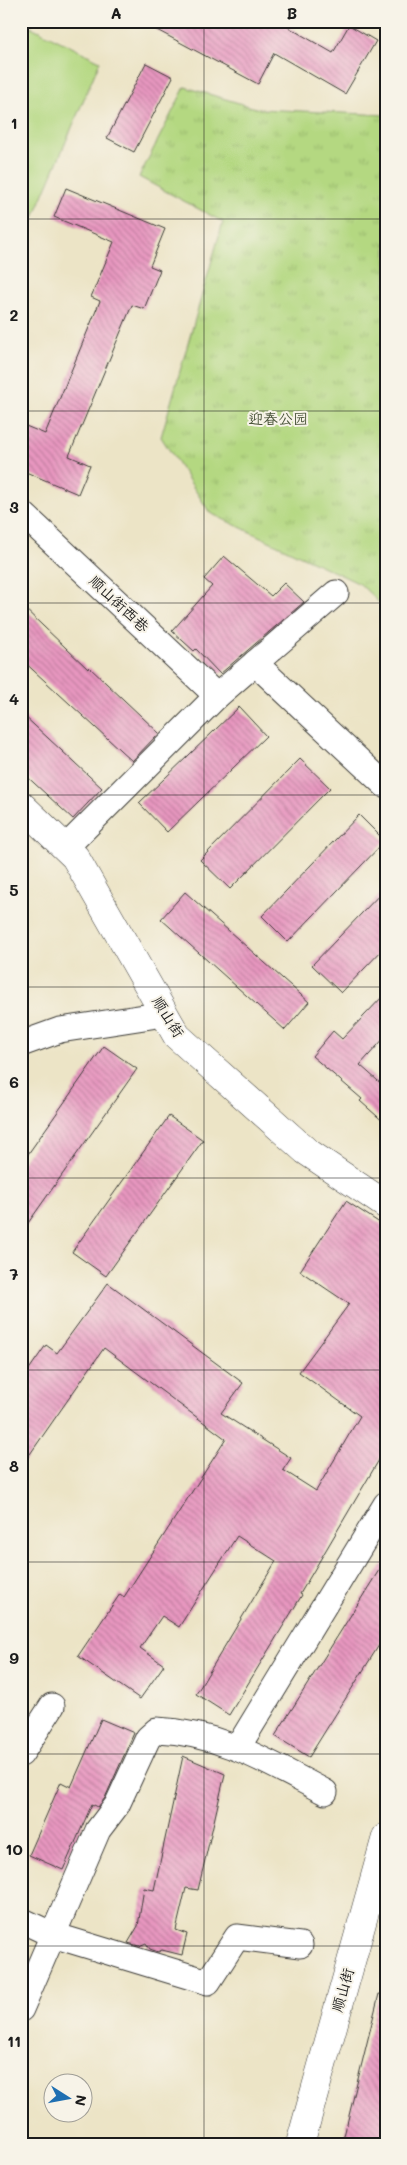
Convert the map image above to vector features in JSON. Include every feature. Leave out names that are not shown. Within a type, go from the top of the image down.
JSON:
[{"type":"street","name":"顺山街西巷","points":[[21,512],[217,696]]},
{"type":"street","points":[[65,848],[217,696],[336,592]]},
{"type":"street","points":[[255,663],[386,786]]},
{"type":"street","name":"顺山街","points":[[21,805],[75,858],[177,1036],[306,1151],[386,1205]]},
{"type":"street","points":[[21,1044],[60,1030],[164,1014]]},
{"type":"street","points":[[238,1747],[386,1504]]},
{"type":"street","points":[[21,1754],[52,1706]]},
{"type":"street","points":[[21,2009],[98,1830],[117,1805],[148,1738],[157,1730],[180,1731],[238,1747],[325,1792]]},
{"type":"street","name":"顺山街","points":[[300,2144],[386,1837]]},
{"type":"street","points":[[21,1920],[53,1935],[208,1982],[237,1937],[300,1944]]},
{"type":"green space","points":[[21,22],[100,61],[21,248]]},
{"type":"green space","name":"迎春公园","points":[[185,87],[259,109],[386,115],[386,609],[360,584],[210,513],[161,437],[223,222],[139,177]]},
{"type":"building","points":[[140,21],[291,21],[288,27],[333,53],[349,25],[376,41],[345,94],[274,53],[258,84]]},
{"type":"building","points":[[146,63],[173,77],[134,152],[107,138]]},
{"type":"building","points":[[66,188],[165,229],[150,266],[160,270],[144,309],[132,305],[69,456],[90,465],[78,494],[21,470],[21,424],[45,434],[100,301],[91,297],[114,242],[54,217]]},
{"type":"building","points":[[224,556],[271,596],[284,583],[304,602],[220,674],[196,649],[194,651],[172,631],[212,586],[204,579]]},
{"type":"building","points":[[21,605],[159,733],[132,761],[21,659]]},
{"type":"building","points":[[239,707],[266,736],[167,832],[139,803]]},
{"type":"building","points":[[21,713],[102,788],[73,819],[21,771]]},
{"type":"building","points":[[300,759],[330,788],[230,889],[200,860]]},
{"type":"building","points":[[359,815],[385,841],[288,942],[262,916]]},
{"type":"building","points":[[386,888],[386,946],[341,993],[312,965]]},
{"type":"building","points":[[185,892],[309,1002],[285,1030],[161,919]]},
{"type":"building","points":[[386,993],[386,1036],[360,1065],[386,1088],[386,1124],[360,1101],[362,1099],[312,1056],[333,1031],[342,1039]]},
{"type":"building","points":[[104,1046],[137,1069],[21,1233],[21,1164]]},
{"type":"building","points":[[169,1116],[203,1140],[106,1276],[72,1252]]},
{"type":"building","points":[[346,1201],[386,1227],[386,1448],[300,1594],[302,1595],[229,1715],[196,1694],[276,1561],[237,1536],[179,1627],[162,1616],[140,1648],[164,1665],[140,1699],[78,1656],[120,1594],[124,1597],[226,1439],[104,1348],[21,1467],[21,1381],[46,1345],[57,1353],[108,1283],[243,1383],[221,1413],[291,1458],[283,1470],[316,1491],[360,1416],[299,1372],[349,1304],[300,1271]]},
{"type":"building","points":[[386,1559],[386,1634],[309,1757],[275,1736]]},
{"type":"building","points":[[101,1719],[134,1733],[105,1798],[98,1807],[92,1804],[63,1870],[29,1855],[61,1782],[71,1787]]},
{"type":"building","points":[[183,1756],[225,1774],[198,1890],[186,1888],[176,1930],[187,1934],[182,1955],[162,1950],[158,1952],[150,1949],[146,1943],[139,1946],[128,1943],[138,1926],[144,1888],[154,1890]]},
{"type":"building","points":[[379,1994],[386,1995],[386,2144],[342,2144]]}]
